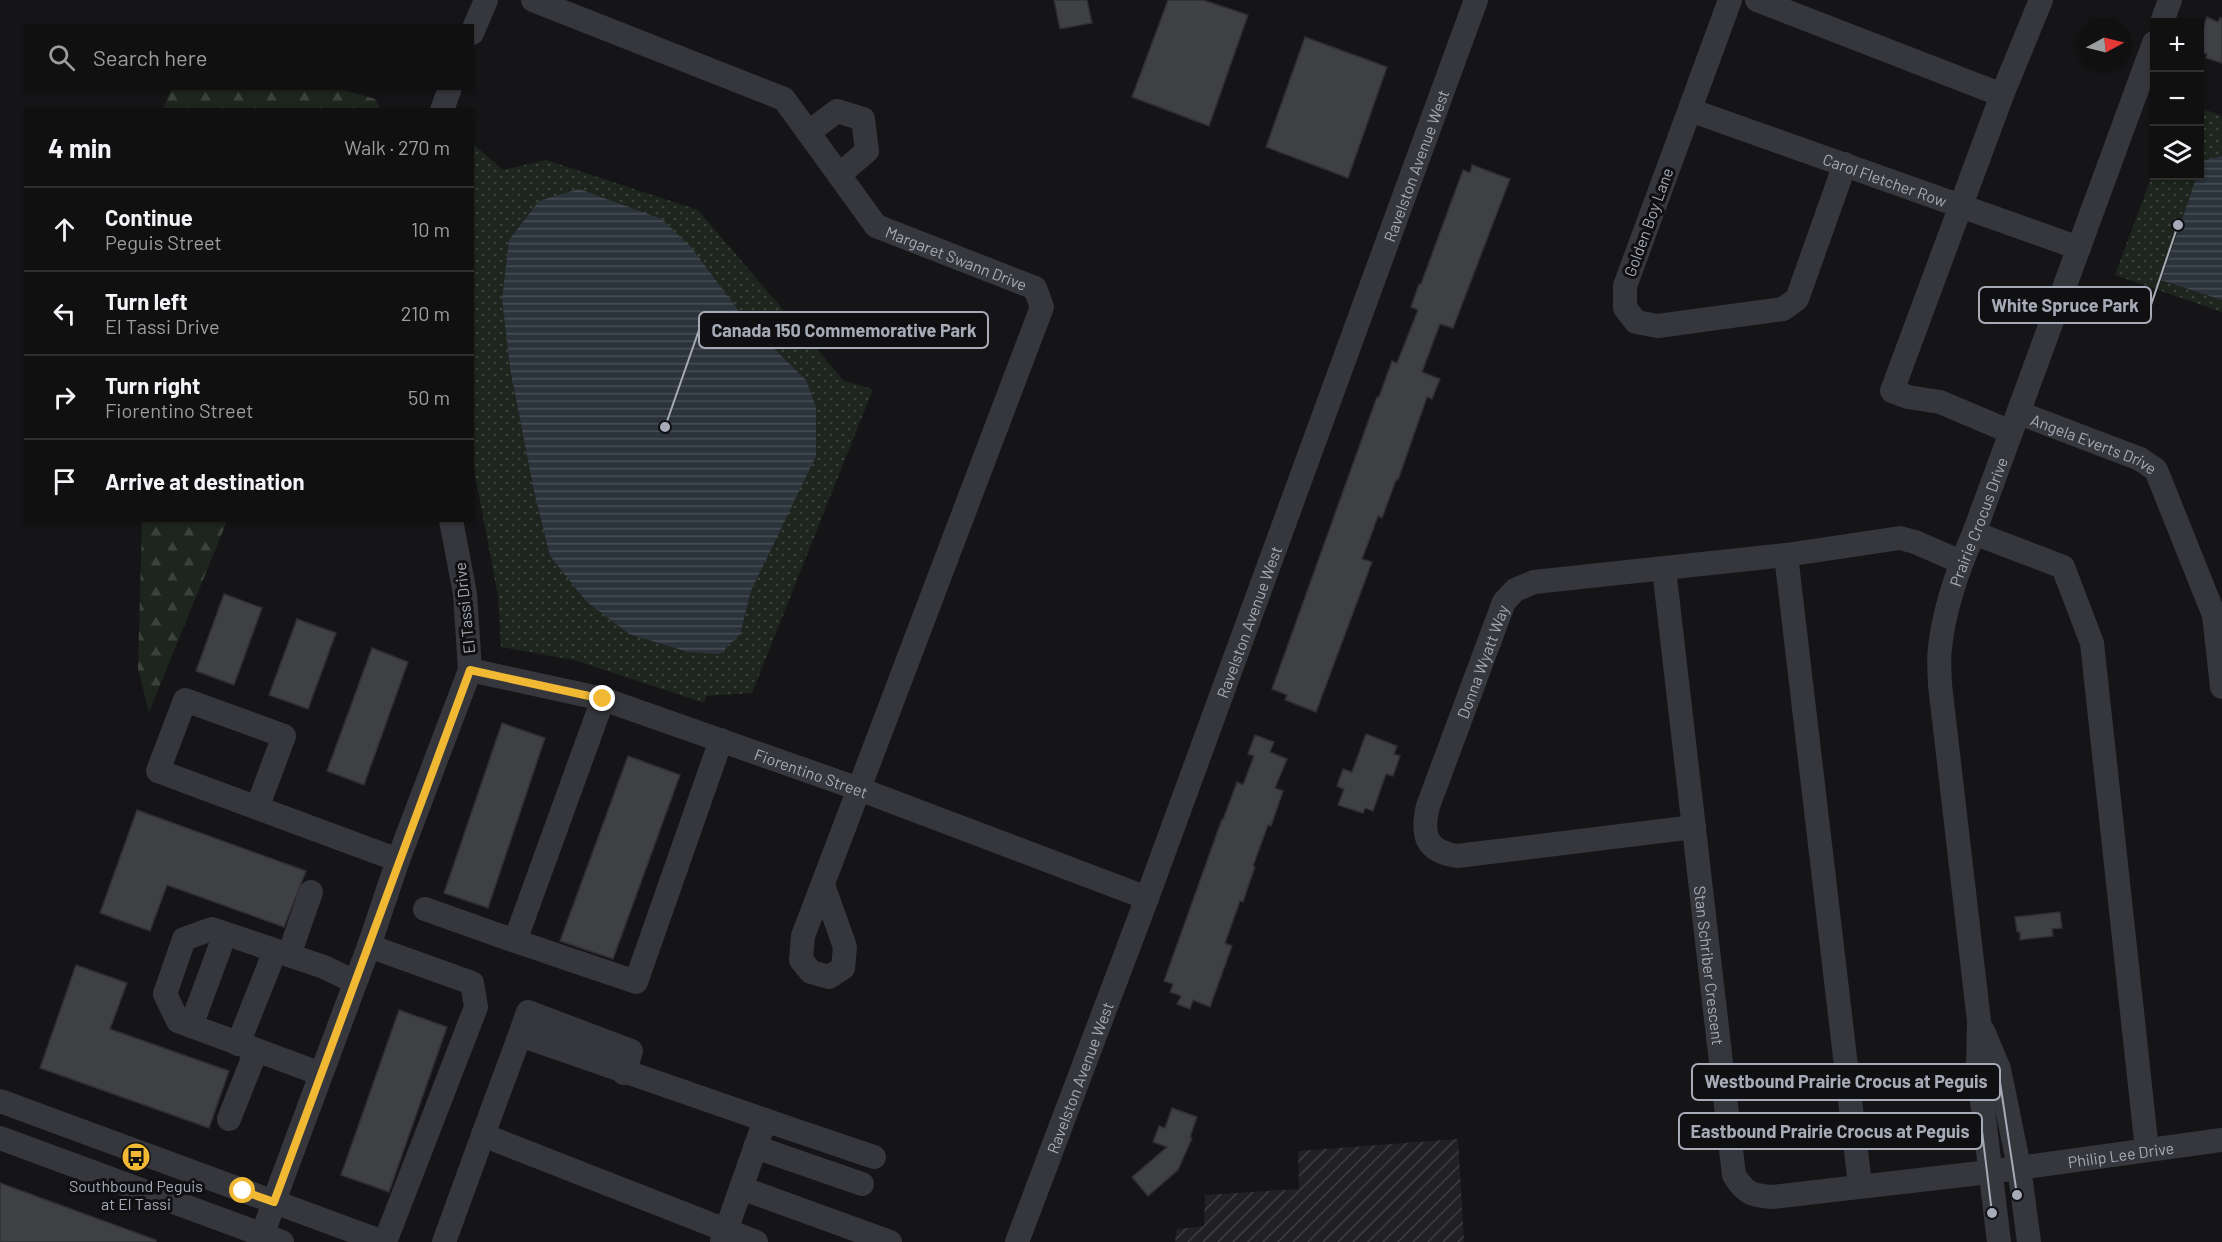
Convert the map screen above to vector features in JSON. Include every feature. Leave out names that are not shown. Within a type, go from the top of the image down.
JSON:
[{"type":"street","points":[[474,28],[486,0]]},
{"type":"street","name":"Margaret Swann Drive","points":[[533,0],[784,99],[876,226],[1035,288],[1041,307],[860,789]]},
{"type":"street","name":"Ravelston Avenue West","points":[[1017,1242],[1147,898],[1476,0]]},
{"type":"street","name":"Golden Boy Lane","points":[[1730,0],[1625,286],[1625,308],[1636,322],[1658,326],[1783,309],[1797,299],[1845,164]]},
{"type":"street","points":[[1757,0],[2002,95]]},
{"type":"street","points":[[1960,206],[2041,0]]},
{"type":"street","points":[[2163,18],[2170,0]]},
{"type":"street","name":"Prairie Crocus Drive","points":[[1999,1242],[1978,1068],[1979,1021],[1940,685],[1939,650],[1945,617],[1961,561],[1974,533],[2150,54]]},
{"type":"street","points":[[442,108],[449,90]]},
{"type":"street","name":"Carol Fletcher Row","points":[[1690,110],[2079,248]]},
{"type":"street","points":[[808,132],[837,111],[863,119],[867,151],[840,175]]},
{"type":"street","name":"Angela Everts Drive","points":[[1960,206],[1892,391],[1908,397],[1940,402],[2140,459],[2156,470],[2214,615],[2222,687]]},
{"type":"street","name":"El Tassi Drive","points":[[268,1240],[274,1202],[369,946],[398,860],[470,670],[465,594],[452,522]]},
{"type":"street","points":[[1974,533],[2063,567],[2092,644],[2147,1150]]},
{"type":"street","name":"Donna Wyatt Way","points":[[1694,827],[1457,856],[1440,853],[1428,842],[1424,823],[1432,795],[1504,602],[1515,590],[1533,582],[1786,555],[1900,538],[1961,561]]},
{"type":"street","points":[[1786,555],[1860,1185]]},
{"type":"street","name":"Stan Schriber Crescent","points":[[1664,569],[1734,1175],[1741,1187],[1755,1197],[1773,1197],[2019,1167]]},
{"type":"street","name":"Fiorentino Street","points":[[470,670],[603,699],[860,789],[1147,898]]},
{"type":"street","points":[[257,808],[284,736],[185,699],[158,771],[257,808],[398,860]]},
{"type":"street","points":[[514,941],[603,699]]},
{"type":"street","points":[[425,909],[636,982],[721,740]]},
{"type":"street","points":[[824,885],[860,789]]},
{"type":"street","points":[[229,1119],[247,1047],[282,953],[311,892]]},
{"type":"street","points":[[321,1074],[178,1021],[165,994],[184,939],[212,929],[324,968],[355,982]]},
{"type":"street","points":[[191,1026],[225,934]]},
{"type":"street","points":[[0,1101],[384,1242],[476,1007],[472,983],[369,946]]},
{"type":"street","name":"Prairie Crocus Drive","points":[[1979,1021],[1999,1069],[2019,1167],[2029,1242]]},
{"type":"street","points":[[444,1242],[520,1035],[577,1043],[624,1072],[873,1156]]},
{"type":"street","points":[[724,1237],[765,1120]]},
{"type":"street","points":[[483,1135],[724,1237],[756,1242]]},
{"type":"street","points":[[0,1138],[268,1240]]},
{"type":"street","name":"Philip Lee Drive","points":[[2019,1167],[2222,1140]]},
{"type":"street","points":[[755,1147],[862,1184]]},
{"type":"street","points":[[741,1188],[890,1242]]},
{"type":"shaded area","points":[[2222,156],[2222,300],[2161,280],[2196,180],[2204,180],[2204,160]]},
{"type":"shaded area","points":[[579,189],[662,219],[692,248],[747,322],[806,380],[816,407],[816,456],[751,591],[740,634],[720,654],[688,652],[629,634],[586,601],[550,556],[534,491],[510,368],[502,299],[509,240],[539,201]]},
{"type":"shaded area","points":[[1458,1139],[1464,1242],[1175,1242],[1177,1229],[1204,1226],[1205,1195],[1299,1189],[1298,1151]]},
{"type":"green space","points":[[171,90],[344,90],[375,99],[380,108],[163,108]]},
{"type":"green space","points":[[2204,109],[2222,116],[2222,312],[2115,275],[2150,180],[2204,180]]},
{"type":"green space","points":[[474,145],[503,170],[546,160],[698,210],[844,381],[873,389],[752,693],[706,696],[704,703],[574,660],[501,647],[498,596],[474,469]]},
{"type":"green space","points":[[142,522],[227,522],[149,712],[138,669]]},
{"type":"building","points":[[1054,0],[1087,0],[1092,23],[1060,29]]},
{"type":"building","points":[[1168,0],[1203,0],[1248,15],[1209,126],[1132,97]]},
{"type":"building","points":[[2207,17],[2218,22],[2222,18],[2222,63],[2206,58],[2204,25]]},
{"type":"building","points":[[1305,37],[1387,67],[1348,178],[1266,147]]},
{"type":"building","points":[[1472,165],[1510,179],[1453,328],[1440,324],[1422,372],[1440,379],[1432,399],[1427,397],[1382,518],[1378,516],[1362,559],[1372,562],[1316,712],[1285,700],[1287,695],[1272,689],[1377,397],[1379,397],[1392,361],[1397,363],[1418,310],[1411,307],[1419,284],[1421,284],[1463,170],[1470,173]]},
{"type":"building","points":[[224,594],[262,608],[234,685],[196,671]]},
{"type":"building","points":[[297,619],[336,633],[308,709],[269,695]]},
{"type":"building","points":[[372,648],[408,662],[364,785],[327,771]]},
{"type":"building","points":[[502,723],[545,738],[488,908],[444,893]]},
{"type":"building","points":[[1366,734],[1397,746],[1394,754],[1400,756],[1393,776],[1386,774],[1373,811],[1365,808],[1363,813],[1338,805],[1344,789],[1337,786],[1343,769],[1352,772]]},
{"type":"building","points":[[1255,735],[1274,742],[1270,752],[1287,759],[1275,788],[1283,791],[1271,826],[1268,825],[1253,866],[1255,867],[1243,902],[1240,901],[1225,943],[1232,946],[1210,1007],[1193,1000],[1190,1009],[1177,1004],[1181,996],[1170,992],[1173,984],[1164,981],[1222,819],[1237,782],[1243,785],[1254,756],[1248,754]]},
{"type":"building","points":[[628,756],[680,775],[613,959],[560,941]]},
{"type":"building","points":[[137,810],[306,871],[284,927],[167,885],[150,931],[100,913]]},
{"type":"building","points":[[2060,912],[2062,928],[2052,929],[2053,936],[2020,940],[2015,917]]},
{"type":"building","points":[[76,965],[127,983],[110,1029],[229,1071],[209,1128],[40,1068]]},
{"type":"building","points":[[399,1010],[447,1027],[389,1192],[341,1175]]},
{"type":"building","points":[[1172,1108],[1197,1117],[1190,1137],[1192,1138],[1178,1170],[1148,1196],[1132,1177],[1167,1147],[1153,1142],[1159,1126],[1165,1128]]},
{"type":"building","points":[[0,1183],[156,1240],[156,1242],[0,1242]]},
{"type":"place","name":"White Spruce Park","points":[[2178,225]]},
{"type":"place","name":"Canada 150 Commemorative Park","points":[[665,427]]},
{"type":"place","name":"Southbound Peguis at El Tassi","points":[[136,1157]]},
{"type":"place","name":"Westbound Prairie Crocus at Peguis","points":[[2017,1195]]},
{"type":"place","name":"Eastbound Prairie Crocus at Peguis","points":[[1992,1213]]},
{"type":"route","points":[[243,1191],[274,1202],[369,946],[398,860],[470,670],[603,699]]}]
